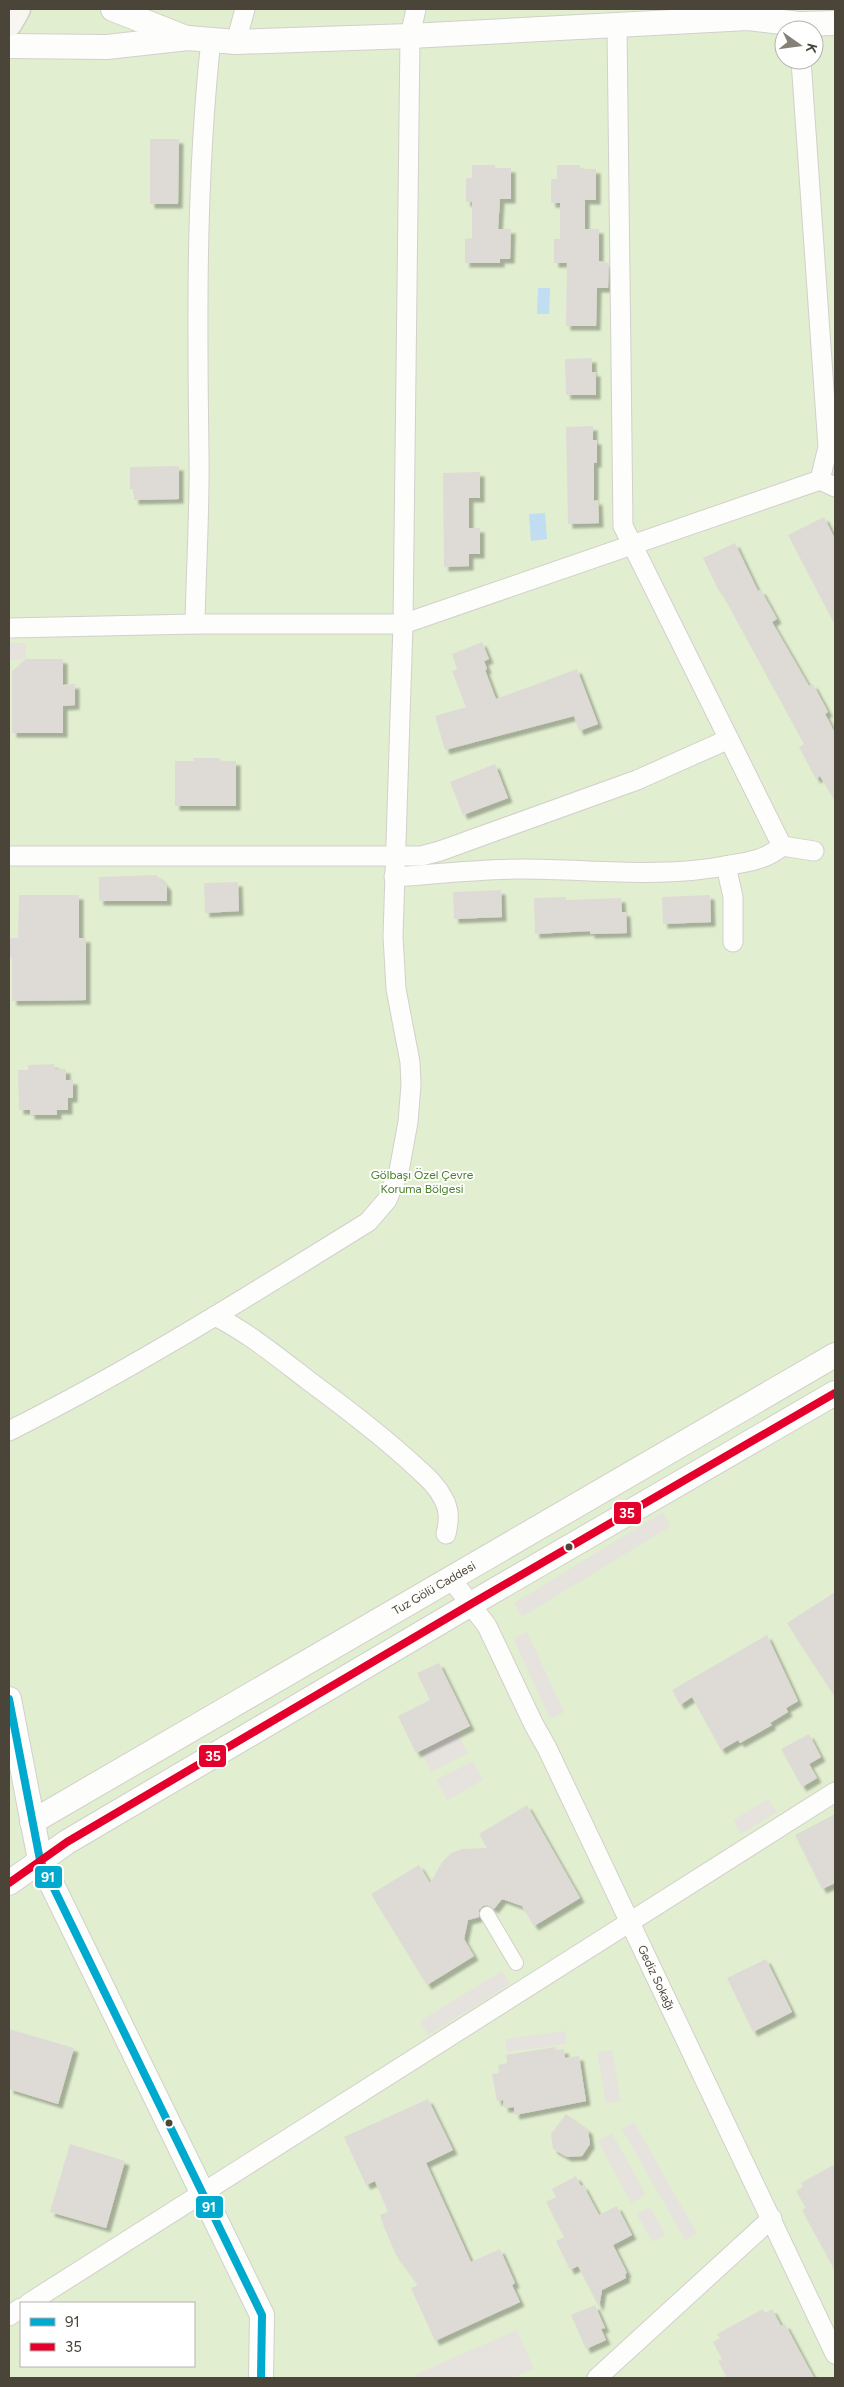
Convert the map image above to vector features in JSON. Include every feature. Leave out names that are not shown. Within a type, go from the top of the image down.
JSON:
[{"type":"main road","points":[[9,23],[17,9]]},
{"type":"street","points":[[113,9],[199,39]]},
{"type":"street","points":[[236,42],[245,9]]},
{"type":"street","points":[[9,1431],[109,1378],[216,1316],[368,1222],[387,1200],[404,1151],[411,1085],[410,1062],[396,989],[393,936],[394,856],[403,624],[410,36],[416,9]]},
{"type":"street","points":[[9,46],[107,47],[199,39],[236,42],[410,36],[617,26],[745,14],[793,20]]},
{"type":"street","points":[[617,26],[623,526],[782,846]]},
{"type":"street","points":[[195,624],[199,455],[196,377],[203,110],[199,39]]},
{"type":"street","points":[[9,628],[195,624],[403,624],[632,546],[828,484],[828,447],[803,70]]},
{"type":"street","points":[[9,856],[421,856],[440,851],[637,780],[729,739]]},
{"type":"street","points":[[782,846],[814,851]]},
{"type":"street","points":[[394,877],[522,869],[612,873],[691,872],[759,859],[774,853],[782,846]]},
{"type":"street","points":[[726,866],[733,897],[734,942]]},
{"type":"street","points":[[216,1316],[233,1325],[362,1420],[434,1483],[444,1499],[450,1517],[446,1534]]},
{"type":"street","name":"Tuz Gölü Caddesi","points":[[32,1822],[452,1580],[835,1355]]},
{"type":"street","points":[[9,1883],[67,1842],[471,1604],[835,1393]]},
{"type":"street","name":"Gediz Sokağı","points":[[452,1580],[487,1626],[772,2218],[835,2354]]},
{"type":"street","points":[[9,1699],[40,1860],[262,2315],[261,2378]]},
{"type":"street","points":[[31,2302],[835,1792]]},
{"type":"street","points":[[487,1914],[516,1963]]},
{"type":"street","points":[[597,2378],[772,2218]]},
{"type":"street","points":[[9,2316],[20,2309]]},
{"type":"green space","name":"Gölbaşı Özel Çevre Koruma Bölgesi","points":[[9,9],[835,9],[835,2378],[9,2378]]},
{"type":"shaded area","points":[[9,643],[26,643],[26,659],[9,660]]},
{"type":"shaded area","points":[[663,1512],[671,1526],[522,1617],[514,1603]]},
{"type":"shaded area","points":[[527,1632],[564,1712],[550,1719],[513,1638]]},
{"type":"shaded area","points":[[458,1733],[468,1753],[431,1772],[421,1752]]},
{"type":"shaded area","points":[[473,1761],[483,1780],[447,1800],[436,1780]]},
{"type":"shaded area","points":[[768,1799],[777,1812],[741,1834],[733,1820]]},
{"type":"shaded area","points":[[502,1971],[510,1984],[428,2035],[420,2021]]},
{"type":"shaded area","points":[[565,2031],[567,2044],[507,2052],[505,2039]]},
{"type":"shaded area","points":[[612,2050],[621,2101],[606,2103],[597,2052]]},
{"type":"shaded area","points":[[634,2122],[697,2234],[685,2240],[622,2129]]},
{"type":"shaded area","points":[[612,2133],[646,2195],[631,2203],[598,2141]]},
{"type":"shaded area","points":[[650,2207],[665,2235],[652,2242],[637,2214]]},
{"type":"shaded area","points":[[517,2330],[534,2369],[511,2378],[415,2378],[414,2375]]},
{"type":"water","points":[[538,288],[550,288],[549,314],[537,314]]},
{"type":"water","points":[[545,513],[547,539],[531,541],[529,514]]},
{"type":"building","points":[[150,139],[179,139],[178,204],[150,204]]},
{"type":"building","points":[[472,165],[495,165],[495,168],[511,168],[511,199],[500,199],[498,229],[511,229],[510,259],[500,259],[500,263],[465,263],[465,239],[472,238],[472,202],[466,202],[466,178],[472,178]]},
{"type":"building","points":[[557,165],[580,165],[580,169],[596,169],[596,200],[585,200],[585,229],[599,229],[599,261],[609,263],[608,288],[597,288],[596,326],[566,326],[567,263],[554,263],[554,239],[560,239],[560,203],[551,203],[551,179],[557,179]]},
{"type":"building","points":[[592,358],[592,372],[596,372],[596,395],[566,395],[565,359]]},
{"type":"building","points":[[593,426],[593,440],[597,440],[597,463],[594,463],[594,501],[598,500],[599,523],[568,524],[566,427]]},
{"type":"building","points":[[179,466],[179,499],[134,500],[134,489],[130,489],[130,467]]},
{"type":"building","points":[[480,472],[480,498],[469,498],[469,528],[480,528],[480,554],[469,554],[469,566],[444,567],[443,473]]},
{"type":"building","points":[[824,517],[835,539],[835,625],[788,535]]},
{"type":"building","points":[[735,543],[758,591],[761,590],[777,619],[772,622],[809,686],[813,684],[828,712],[825,714],[835,733],[835,801],[820,776],[816,779],[799,747],[804,744],[719,591],[703,558]]},
{"type":"building","points":[[482,642],[489,659],[484,661],[487,669],[485,670],[496,699],[577,669],[598,724],[579,731],[574,716],[445,750],[435,716],[466,707],[452,671],[457,669],[452,654]]},
{"type":"building","points":[[26,659],[63,659],[63,685],[75,684],[75,705],[63,706],[63,733],[12,733],[12,671]]},
{"type":"building","points":[[193,758],[220,758],[221,761],[236,761],[236,806],[175,806],[175,761],[194,761]]},
{"type":"building","points":[[495,764],[508,798],[463,815],[450,782]]},
{"type":"building","points":[[156,875],[167,886],[167,901],[99,901],[99,877]]},
{"type":"building","points":[[238,882],[239,911],[205,913],[204,883]]},
{"type":"building","points":[[501,890],[502,917],[454,919],[453,892]]},
{"type":"building","points":[[19,895],[79,895],[79,938],[86,938],[86,1000],[12,1001],[12,957],[9,957],[9,938],[18,938]]},
{"type":"building","points":[[710,895],[711,922],[663,924],[662,897]]},
{"type":"building","points":[[566,897],[566,900],[621,898],[622,912],[626,912],[627,933],[590,934],[590,931],[535,934],[534,898]]},
{"type":"building","points":[[54,1064],[55,1069],[66,1069],[66,1080],[73,1080],[73,1098],[68,1098],[68,1110],[57,1110],[57,1115],[30,1115],[30,1110],[19,1110],[18,1070],[28,1070],[28,1065]]},
{"type":"building","points":[[835,1592],[835,1697],[787,1623]]},
{"type":"building","points":[[767,1635],[798,1701],[786,1708],[788,1712],[770,1723],[772,1725],[740,1743],[738,1740],[721,1750],[692,1697],[680,1705],[672,1690]]},
{"type":"building","points":[[439,1663],[470,1726],[416,1753],[398,1716],[430,1700],[417,1673]]},
{"type":"building","points":[[809,1734],[821,1757],[809,1764],[817,1778],[802,1787],[781,1749]]},
{"type":"building","points":[[527,1805],[580,1898],[534,1926],[522,1906],[502,1899],[494,1909],[487,1905],[483,1906],[479,1910],[479,1917],[468,1920],[464,1939],[474,1956],[427,1985],[371,1894],[419,1865],[430,1883],[443,1861],[451,1853],[462,1849],[487,1848],[479,1834]]},
{"type":"building","points":[[835,1814],[835,1883],[822,1889],[795,1835]]},
{"type":"building","points":[[766,1959],[792,2012],[753,2032],[727,1978]]},
{"type":"building","points":[[9,2029],[74,2048],[58,2104],[9,2089]]},
{"type":"building","points":[[555,2047],[556,2050],[564,2049],[565,2058],[579,2056],[586,2101],[515,2115],[514,2107],[504,2108],[503,2100],[497,2101],[492,2074],[499,2073],[498,2065],[507,2063],[506,2055]]},
{"type":"building","points":[[428,2099],[453,2150],[426,2163],[471,2262],[500,2249],[515,2283],[512,2285],[520,2302],[435,2341],[411,2288],[418,2285],[396,2255],[384,2227],[380,2215],[388,2212],[375,2181],[366,2185],[344,2137]]},
{"type":"building","points":[[566,2114],[588,2130],[590,2144],[582,2156],[567,2157],[553,2149],[551,2134]]},
{"type":"building","points":[[70,2144],[125,2161],[106,2228],[50,2212]]},
{"type":"building","points":[[835,2164],[835,2271],[802,2210],[806,2208],[796,2191],[803,2187],[801,2183]]},
{"type":"building","points":[[576,2176],[599,2215],[617,2206],[632,2235],[613,2245],[627,2273],[625,2274],[626,2278],[602,2290],[599,2307],[578,2266],[570,2270],[556,2241],[564,2237],[546,2202],[556,2197],[552,2189]]},
{"type":"building","points":[[595,2305],[605,2328],[601,2329],[606,2340],[586,2349],[571,2315]]},
{"type":"building","points":[[763,2309],[765,2313],[772,2309],[781,2326],[785,2324],[814,2378],[727,2378],[718,2361],[722,2359],[713,2342],[720,2338],[717,2334]]},
{"type":"transit line","name":"35","points":[[9,1883],[67,1842],[471,1604],[835,1393]]},
{"type":"transit line","name":"91","points":[[9,1699],[40,1860],[262,2315],[261,2378]]}]
